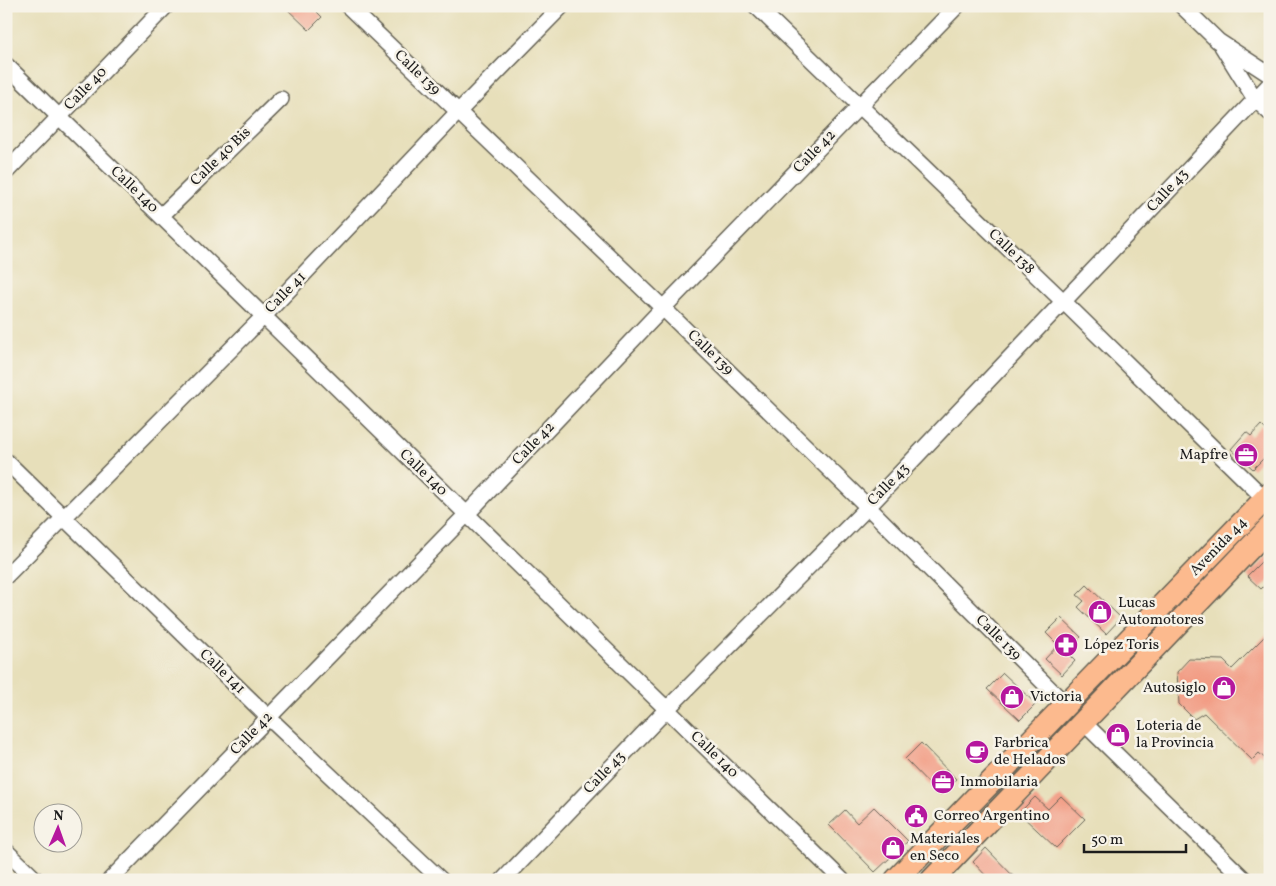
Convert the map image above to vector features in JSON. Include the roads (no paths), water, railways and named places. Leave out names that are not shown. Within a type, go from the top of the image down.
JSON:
[{"type":"highway","name":"Avenida 44","points":[[896,880],[1267,496]]},
{"type":"highway","name":"Avenida 44","points":[[932,880],[1270,527]]},
{"type":"street","name":"Calle 40","points":[[6,172],[166,6]]},
{"type":"street","name":"Calle 139","points":[[348,6],[664,308],[868,507],[1066,706]]},
{"type":"street","name":"Calle 41","points":[[6,576],[263,317],[458,112],[562,6]]},
{"type":"street","name":"Calle 138","points":[[756,6],[1267,496]]},
{"type":"street","name":"Calle 42","points":[[110,880],[466,515],[957,6]]},
{"type":"street","points":[[1182,6],[1218,41],[1270,75]]},
{"type":"street","points":[[1218,41],[1255,99],[1270,113]]},
{"type":"street","name":"Calle 140","points":[[6,65],[842,880]]},
{"type":"street","name":"Calle 43","points":[[503,880],[667,709],[868,507],[1270,84]]},
{"type":"street","name":"Calle 40 Bis","points":[[161,216],[281,99]]},
{"type":"street","name":"Calle 141","points":[[6,461],[268,717],[441,880]]},
{"type":"street","points":[[1083,722],[1245,880]]},
{"type":"street","points":[[6,851],[36,880]]},
{"type":"place","name":"Mapfre","points":[[1246,455]]},
{"type":"place","name":"Lucas Automotores","points":[[1100,612]]},
{"type":"place","name":"López Toris","points":[[1066,645]]},
{"type":"place","name":"Autosiglo","points":[[1224,688]]},
{"type":"place","name":"Victoria","points":[[1012,697]]},
{"type":"place","name":"Loteria de la Provincia","points":[[1118,735]]},
{"type":"place","name":"Farbrica de Helados","points":[[977,752]]},
{"type":"place","name":"Inmobilaria","points":[[943,782]]},
{"type":"place","name":"Correo Argentino","points":[[916,816]]},
{"type":"place","name":"Materiales en Seco","points":[[893,848]]}]
